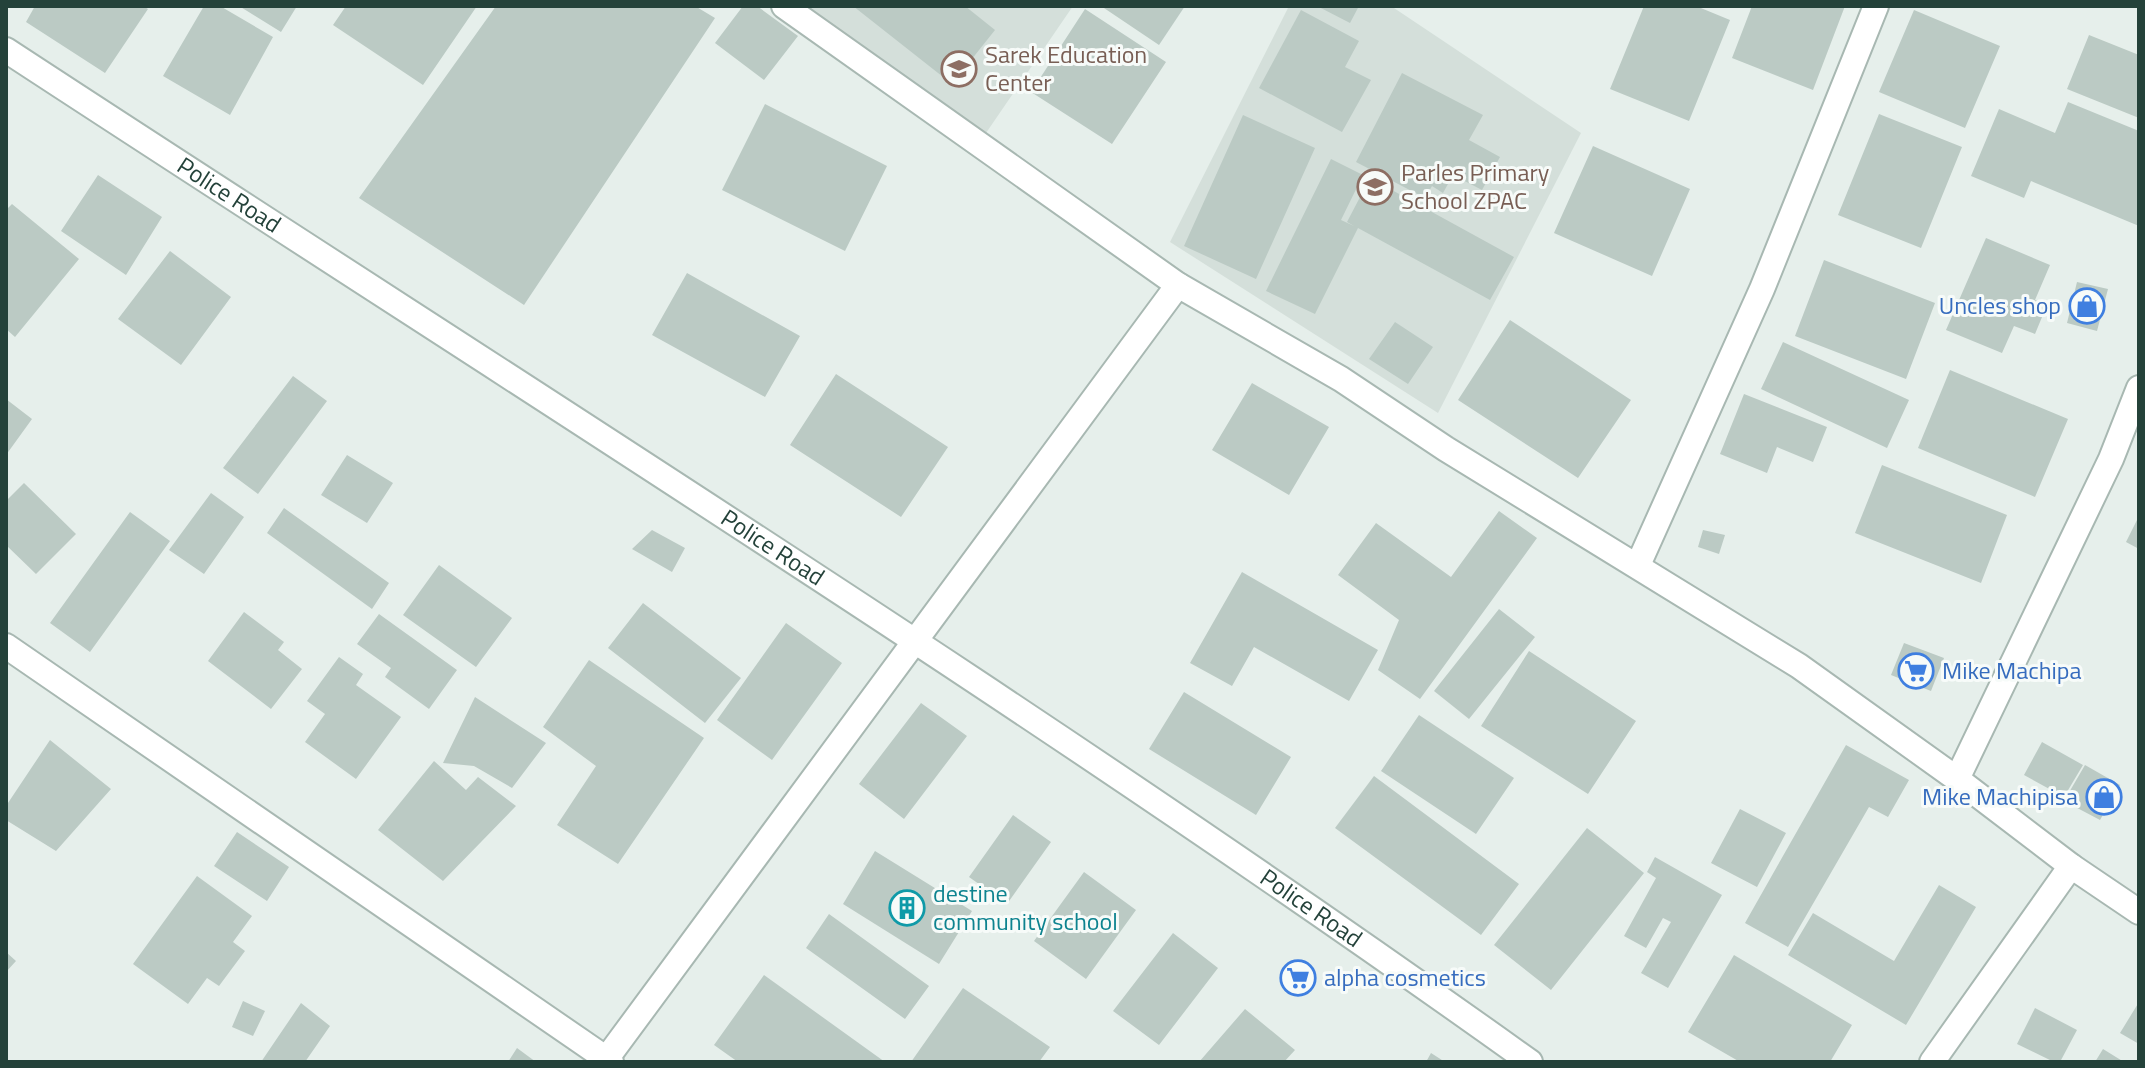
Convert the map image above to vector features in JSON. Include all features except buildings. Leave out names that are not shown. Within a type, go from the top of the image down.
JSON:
[{"type":"street","points":[[784,6],[1178,285],[1341,379],[1446,449],[1799,666],[1957,779],[2071,866],[2139,912]]},
{"type":"street","points":[[1638,565],[1762,289],[1876,6]]},
{"type":"street","name":"Police Road","points":[[6,50],[915,642],[1388,960],[1530,1062]]},
{"type":"street","points":[[6,646],[607,1061],[1178,285]]},
{"type":"street","points":[[1957,779],[2105,472],[2139,388]]},
{"type":"street","points":[[1932,1062],[2071,866]]},
{"type":"shaded area","name":"Sarek Education Center","points":[[791,6],[1073,6],[986,133]]},
{"type":"shaded area","name":"Parles Primary School ZPAC","points":[[1289,6],[1391,6],[1581,133],[1438,413],[1170,242]]},
{"type":"place","name":"Sarek Education Center","points":[[959,69]]},
{"type":"place","name":"Parles Primary School ZPAC","points":[[1375,187]]},
{"type":"place","name":"Uncles shop","points":[[2087,306]]},
{"type":"place","name":"Mike Machipa","points":[[1916,671]]},
{"type":"place","name":"Mike Machipisa","points":[[2104,797]]},
{"type":"place","name":"destine community school","points":[[907,908]]},
{"type":"place","name":"alpha cosmetics","points":[[1298,978]]}]
